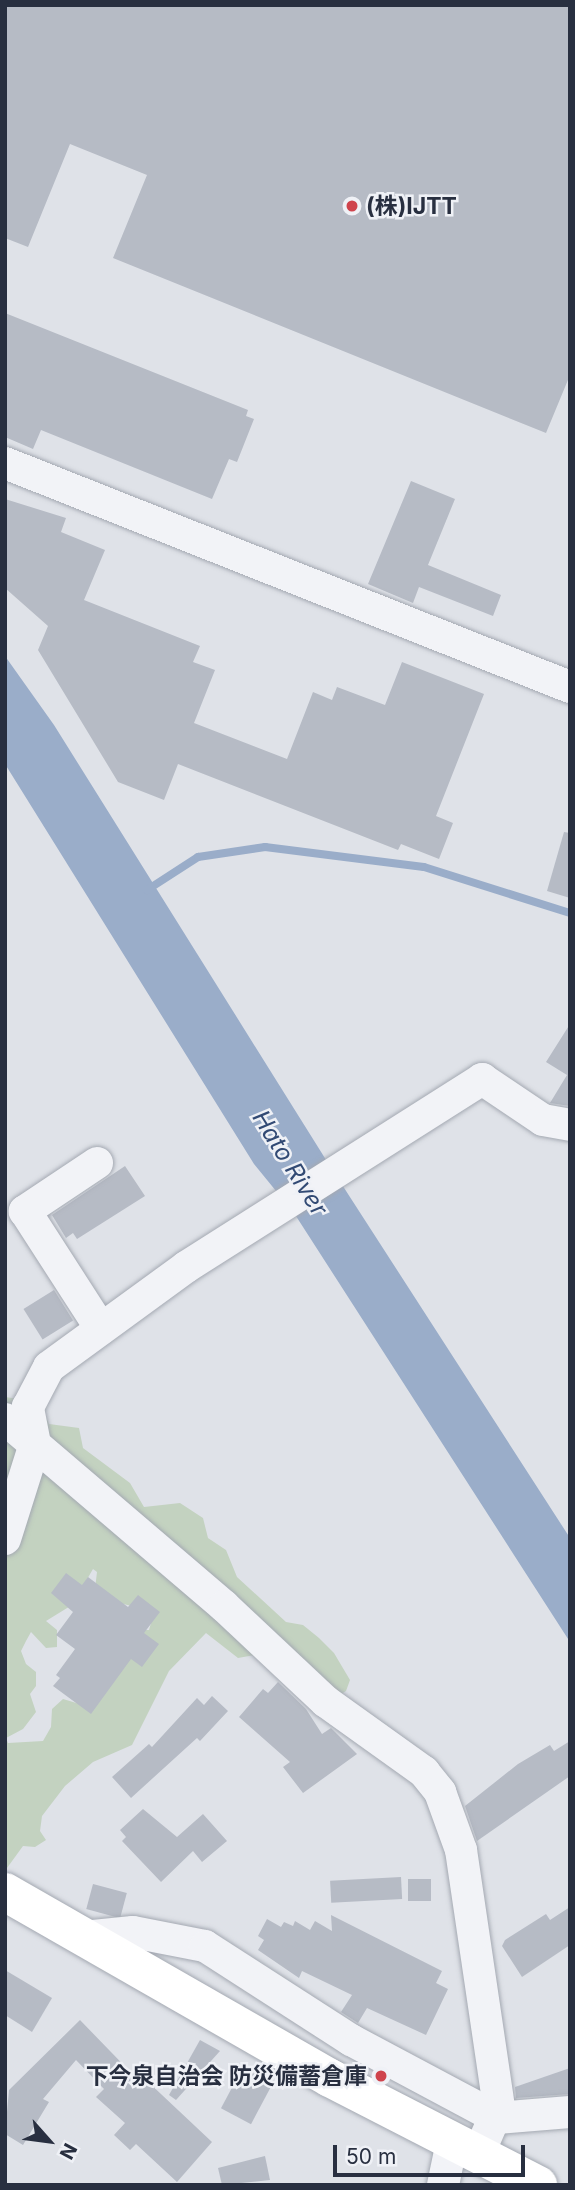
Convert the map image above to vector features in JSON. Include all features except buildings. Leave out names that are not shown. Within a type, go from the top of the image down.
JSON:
[{"type":"main road","points":[[5,1892],[465,2149],[538,2185]]},
{"type":"street","points":[[5,463],[570,687]]},
{"type":"street","points":[[5,1539],[36,1444],[28,1407],[36,1387],[49,1367],[186,1268],[482,1079],[556,1122]]},
{"type":"street","points":[[97,1163],[25,1211],[101,1329]]},
{"type":"street","points":[[5,1419],[224,1606],[325,1701],[425,1772],[440,1791],[461,1850],[497,2118]]},
{"type":"street","points":[[83,1937],[133,1932],[205,1946],[351,2040],[497,2118],[570,2112]]},
{"type":"street","points":[[443,2185],[465,2149],[497,2118]]},
{"type":"green space","points":[[5,1397],[26,1400],[43,1410],[49,1424],[79,1428],[83,1448],[130,1483],[144,1507],[180,1503],[203,1518],[208,1538],[226,1550],[237,1577],[286,1622],[303,1625],[319,1638],[334,1653],[350,1680],[346,1691],[335,1698],[260,1654],[238,1658],[206,1633],[169,1671],[132,1745],[93,1762],[65,1786],[42,1816],[40,1831],[46,1840],[35,1847],[23,1846],[7,1868],[6,1739],[8,1743],[43,1741],[51,1727],[52,1709],[63,1699],[83,1705],[140,1630],[149,1630],[151,1623],[136,1607],[94,1597],[97,1572],[93,1569],[72,1605],[46,1621],[57,1630],[57,1647],[46,1648],[31,1632],[26,1641],[21,1651],[26,1664],[36,1672],[36,1686],[30,1694],[36,1712],[23,1729],[6,1738]]},
{"type":"water","name":"Hato River","points":[[5,656],[54,725],[328,1163],[570,1538],[570,1642],[294,1213],[254,1164],[5,764]]},
{"type":"waterway","points":[[147,890],[198,857],[265,847],[424,867],[570,913]]},
{"type":"place","name":"(株)IJTT","points":[[352,206]]},
{"type":"place","name":"下今泉自治会 防災備蓄倉庫","points":[[381,2076]]}]
